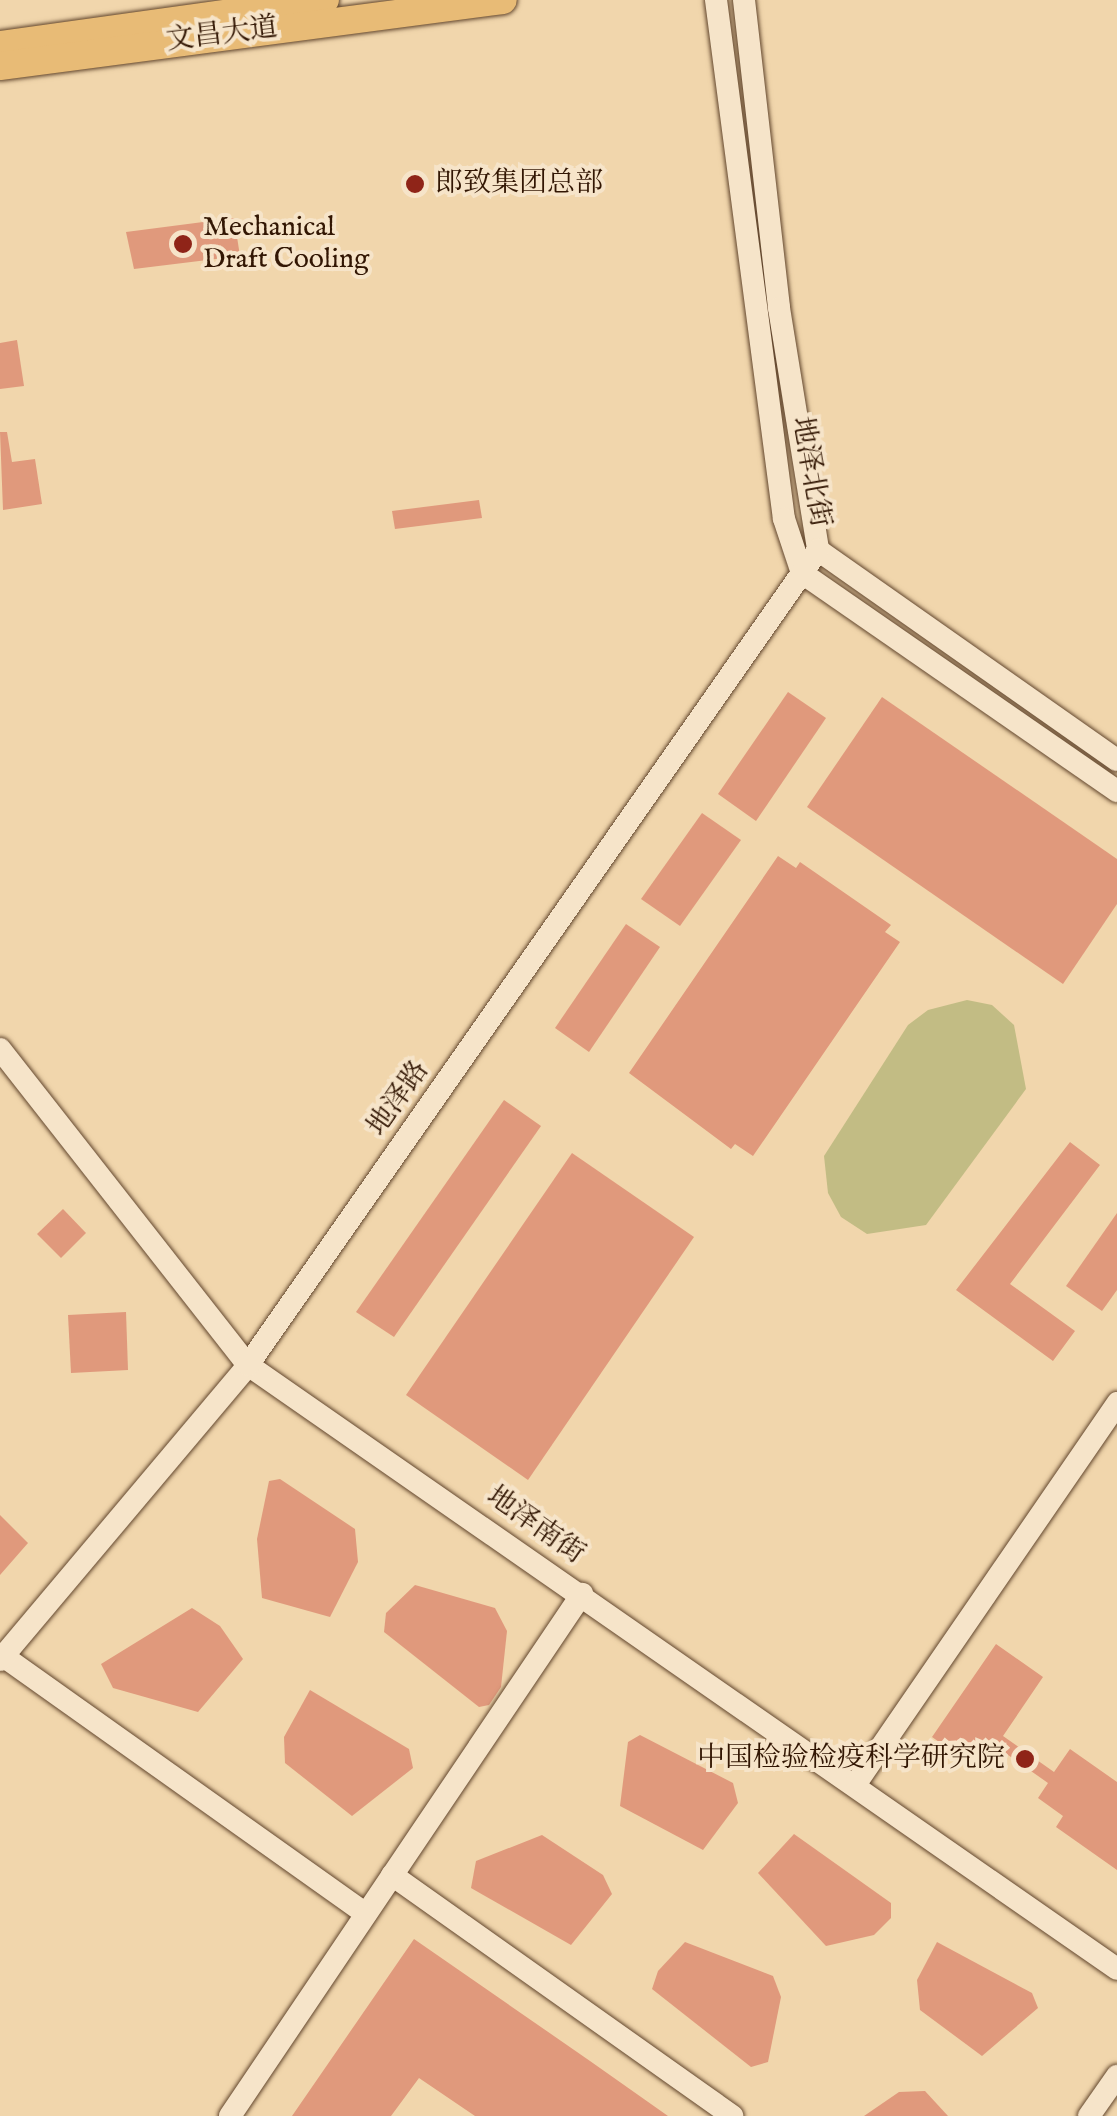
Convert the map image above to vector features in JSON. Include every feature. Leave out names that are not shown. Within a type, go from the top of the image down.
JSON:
[{"type":"main road","name":"文昌大道","points":[[0,45],[325,0]]},
{"type":"main road","name":"文昌大道","points":[[0,66],[503,0]]},
{"type":"street","name":"地泽北街","points":[[716,0],[784,519],[802,572]]},
{"type":"street","name":"地泽北街","points":[[744,0],[779,308],[818,550],[1117,760]]},
{"type":"street","name":"地泽路","points":[[2,1659],[248,1365],[818,550]]},
{"type":"street","points":[[802,572],[1117,791]]},
{"type":"street","name":"地泽南街","points":[[0,1049],[248,1365],[857,1782],[1117,1968]]},
{"type":"street","points":[[857,1782],[1117,1403]]},
{"type":"street","points":[[230,2116],[582,1594]]},
{"type":"street","points":[[2,1659],[366,1914]]},
{"type":"street","points":[[392,1875],[732,2116]]},
{"type":"street","points":[[1089,2116],[1117,2076]]},
{"type":"shaded area","points":[[967,1000],[992,1005],[1014,1025],[1026,1089],[926,1225],[867,1234],[841,1217],[828,1193],[824,1156],[908,1025],[928,1010]]},
{"type":"building","name":"Mechanical Draft Cooling","points":[[234,218],[240,256],[134,269],[126,232]]},
{"type":"building","points":[[17,340],[24,386],[0,389],[0,343]]},
{"type":"building","points":[[0,432],[7,432],[12,462],[35,459],[42,504],[3,510]]},
{"type":"building","points":[[479,500],[482,518],[395,529],[392,511]]},
{"type":"building","points":[[788,692],[826,718],[756,821],[718,794]]},
{"type":"building","points":[[882,697],[1117,859],[1117,904],[1063,984],[807,807]]},
{"type":"building","points":[[702,813],[741,840],[680,926],[641,899]]},
{"type":"building","points":[[778,856],[796,868],[800,862],[891,925],[885,932],[900,942],[753,1156],[735,1144],[731,1149],[629,1073]]},
{"type":"building","points":[[626,924],[660,947],[589,1052],[555,1028]]},
{"type":"building","points":[[504,1100],[541,1126],[394,1337],[356,1312]]},
{"type":"building","points":[[1070,1142],[1100,1165],[1010,1284],[1075,1331],[1053,1361],[956,1290]]},
{"type":"building","points":[[572,1153],[694,1237],[528,1480],[406,1395]]},
{"type":"building","points":[[63,1209],[86,1233],[61,1258],[37,1234]]},
{"type":"building","points":[[1117,1213],[1117,1290],[1102,1311],[1066,1286]]},
{"type":"building","points":[[126,1312],[128,1370],[71,1373],[68,1315]]},
{"type":"building","points":[[280,1479],[355,1529],[358,1562],[330,1617],[262,1598],[257,1539],[269,1481]]},
{"type":"building","points":[[0,1515],[28,1543],[0,1575]]},
{"type":"building","points":[[415,1585],[495,1608],[507,1631],[501,1687],[489,1705],[479,1707],[384,1632],[386,1613]]},
{"type":"building","points":[[192,1608],[220,1626],[243,1659],[198,1712],[113,1688],[101,1664]]},
{"type":"building","name":"中国检验检疫科学研究院","points":[[996,1644],[1043,1677],[1003,1736],[1054,1772],[1070,1749],[1117,1782],[1117,1870],[1056,1827],[1063,1816],[1038,1798],[1048,1783],[994,1745],[978,1769],[932,1737]]},
{"type":"building","points":[[310,1690],[409,1749],[413,1768],[352,1816],[285,1763],[284,1737]]},
{"type":"building","points":[[640,1735],[733,1783],[738,1803],[703,1850],[620,1806],[628,1742]]},
{"type":"building","points":[[794,1834],[891,1903],[891,1918],[874,1935],[826,1946],[758,1873]]},
{"type":"building","points":[[542,1835],[603,1875],[612,1894],[571,1945],[471,1888],[476,1861]]},
{"type":"building","points":[[414,1939],[668,2116],[475,2116],[419,2078],[391,2116],[292,2116]]},
{"type":"building","points":[[685,1942],[773,1976],[781,1997],[768,2062],[751,2067],[652,1989],[658,1971]]},
{"type":"building","points":[[937,1942],[1032,1993],[1038,2008],[982,2056],[920,2010],[917,1980]]},
{"type":"building","points":[[925,2091],[948,2116],[864,2116],[899,2092]]},
{"type":"place","name":"郎致集团总部","points":[[415,184]]},
{"type":"place","name":"Mechanical Draft Cooling","points":[[183,244]]},
{"type":"place","name":"中国检验检疫科学研究院","points":[[1025,1759]]}]
